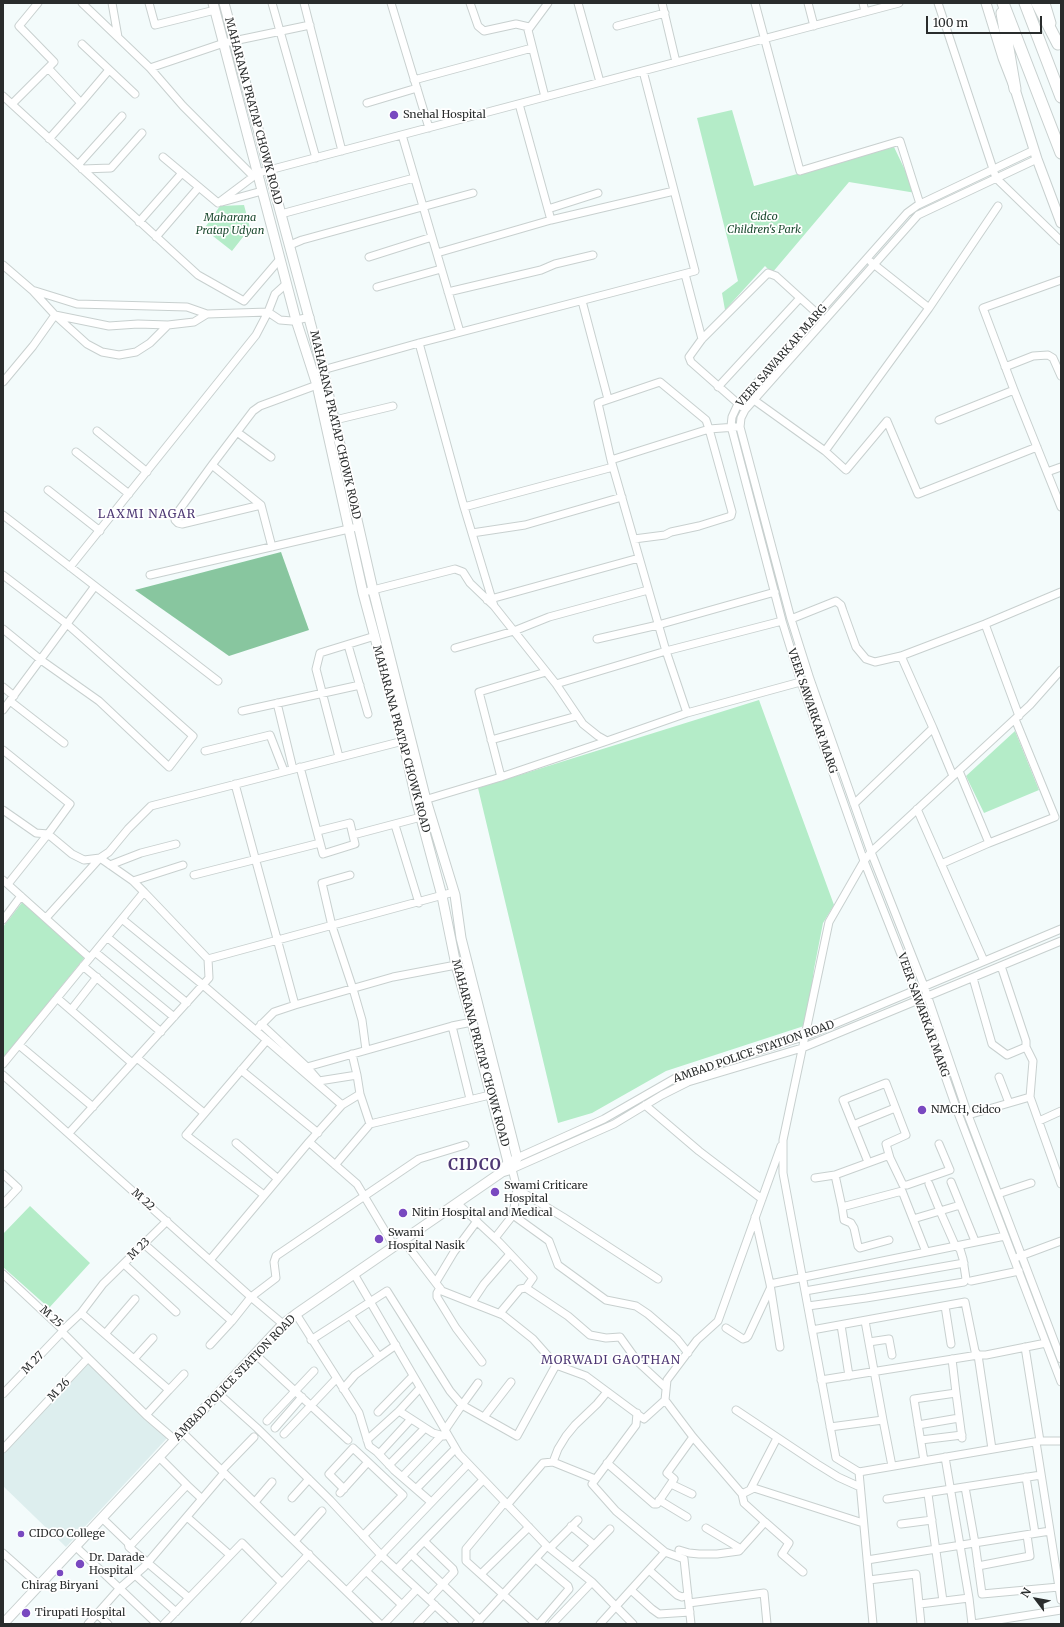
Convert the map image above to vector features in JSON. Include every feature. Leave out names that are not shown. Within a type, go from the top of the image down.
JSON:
[{"type":"highway","points":[[1002,3],[1015,89]]},
{"type":"highway","points":[[1002,3],[1060,149]]},
{"type":"highway","points":[[1037,3],[1060,48]]},
{"type":"highway","points":[[1027,7],[1061,97]]},
{"type":"main road","name":"MAHARANA PRATAP CHOWK ROAD","points":[[224,3],[268,170],[310,317],[335,420],[354,528],[363,593],[407,740]]},
{"type":"main road","points":[[986,3],[1003,58],[1015,89],[1035,155],[1061,223]]},
{"type":"main road","points":[[1045,3],[1060,48]]},
{"type":"main road","name":"MAHARANA PRATAP CHOWK ROAD","points":[[214,7],[256,175],[262,191],[296,320],[317,385],[354,528],[373,590],[422,801],[454,892],[461,938],[500,1092],[512,1163]]},
{"type":"main road","name":"MAHARANA PRATAP CHOWK ROAD","points":[[422,801],[421,817],[442,896],[456,965],[491,1095],[512,1163]]},
{"type":"main road","name":"AMBAD POLICE STATION ROAD","points":[[3,1624],[283,1324],[502,1172],[512,1163]]},
{"type":"street","points":[[82,3],[150,68],[183,106],[256,175]]},
{"type":"street","points":[[112,3],[118,37]]},
{"type":"street","points":[[149,3],[155,25],[214,7]]},
{"type":"street","points":[[272,3],[316,158]]},
{"type":"street","points":[[304,3],[342,151]]},
{"type":"street","points":[[392,3],[429,128]]},
{"type":"street","points":[[470,3],[478,26],[484,31],[516,24],[529,27]]},
{"type":"street","points":[[545,97],[528,33],[529,27],[548,3]]},
{"type":"street","points":[[578,3],[600,82]]},
{"type":"street","points":[[662,3],[676,62]]},
{"type":"street","points":[[755,3],[800,171],[900,141],[920,204]]},
{"type":"street","points":[[808,3],[814,26]]},
{"type":"street","points":[[863,3],[865,12]]},
{"type":"street","points":[[218,203],[256,175],[268,170],[899,3]]},
{"type":"street","points":[[938,3],[996,178],[1061,241]]},
{"type":"street","points":[[12,104],[54,62],[19,26],[35,4]]},
{"type":"street","points":[[617,26],[665,13]]},
{"type":"street","points":[[150,68],[224,43],[310,25]]},
{"type":"street","points":[[82,44],[135,94]]},
{"type":"street","points":[[414,80],[532,48]]},
{"type":"street","points":[[48,68],[81,103]]},
{"type":"street","points":[[49,139],[109,70]]},
{"type":"street","points":[[313,373],[460,332],[695,272],[643,71]]},
{"type":"street","points":[[367,103],[417,88]]},
{"type":"street","points":[[3,96],[198,275],[244,301],[280,259]]},
{"type":"street","points":[[519,104],[551,220]]},
{"type":"street","points":[[80,167],[122,116]]},
{"type":"street","points":[[80,167],[111,168],[142,133]]},
{"type":"street","points":[[402,135],[460,332]]},
{"type":"street","name":"VEER SAWARKAR MARG","points":[[1035,155],[993,170],[920,204],[908,213],[738,404],[732,417],[731,426],[782,621],[801,682],[864,861],[915,990],[948,1085],[1061,1382]]},
{"type":"street","name":"VEER SAWARKAR MARG","points":[[1035,155],[996,178],[921,213],[745,410],[741,418],[740,427],[791,619],[810,679],[871,852],[928,997],[968,1116],[1061,1359]]},
{"type":"street","points":[[163,157],[218,203]]},
{"type":"street","points":[[139,222],[182,173]]},
{"type":"street","points":[[281,214],[414,178]]},
{"type":"street","points":[[156,237],[199,187]]},
{"type":"street","points":[[218,203],[262,191]]},
{"type":"street","points":[[436,253],[551,220],[674,191]]},
{"type":"street","points":[[290,245],[302,240],[473,193]]},
{"type":"street","points":[[548,209],[598,193]]},
{"type":"street","points":[[825,451],[929,308],[998,206]]},
{"type":"street","points":[[369,257],[432,237]]},
{"type":"street","points":[[448,292],[541,270],[555,264],[593,255]]},
{"type":"street","points":[[867,259],[929,308]]},
{"type":"street","points":[[3,265],[32,290],[55,315],[87,344],[102,352],[119,355],[136,352],[150,343],[168,325]]},
{"type":"street","points":[[377,287],[441,269]]},
{"type":"street","points":[[685,274],[702,339]]},
{"type":"street","points":[[745,410],[691,362],[689,357],[702,339],[766,274],[774,275],[825,320]]},
{"type":"street","points":[[1061,280],[983,308],[1061,507]]},
{"type":"street","points":[[70,567],[256,335],[268,312],[275,294],[286,284]]},
{"type":"street","points":[[32,290],[77,304],[187,307],[207,314],[268,312],[280,320],[296,320],[310,317]]},
{"type":"street","points":[[718,387],[800,298]]},
{"type":"street","points":[[582,301],[608,399]]},
{"type":"street","points":[[55,315],[109,326],[138,324],[168,325],[194,322],[207,314]]},
{"type":"street","points":[[3,382],[33,346],[55,315]]},
{"type":"street","points":[[419,343],[489,599]]},
{"type":"street","points":[[1005,367],[1033,356],[1048,355],[1053,358],[1061,376]]},
{"type":"street","points":[[634,539],[665,535],[671,532],[699,526],[731,516],[732,512],[710,429],[706,420],[660,382],[598,403],[612,463],[658,625],[687,713]]},
{"type":"street","points":[[261,505],[182,524],[175,520],[175,516],[253,411],[260,406],[317,385]]},
{"type":"street","points":[[939,420],[1014,390]]},
{"type":"street","points":[[754,400],[825,451],[846,470],[887,421],[918,494],[1037,447]]},
{"type":"street","points":[[335,420],[393,406]]},
{"type":"street","points":[[464,507],[544,487],[710,429],[731,426],[740,427]]},
{"type":"street","points":[[97,431],[147,472]]},
{"type":"street","points":[[237,432],[271,457]]},
{"type":"street","points":[[76,452],[129,494]]},
{"type":"street","points":[[212,465],[261,505],[272,547]]},
{"type":"street","points":[[1047,472],[1061,467]]},
{"type":"street","points":[[48,490],[100,531]]},
{"type":"street","points":[[472,533],[525,524],[622,497]]},
{"type":"street","points":[[3,515],[218,681]]},
{"type":"street","points":[[150,575],[354,528]]},
{"type":"street","points":[[489,599],[639,558]]},
{"type":"street","points":[[363,593],[455,569],[463,572],[470,583],[489,599],[556,684],[583,724],[607,742]]},
{"type":"street","points":[[3,575],[67,624],[193,736],[169,768],[99,701],[41,660],[3,629]]},
{"type":"street","points":[[3,710],[95,586]]},
{"type":"street","points":[[455,648],[514,631],[549,617],[648,590]]},
{"type":"street","points":[[597,639],[658,625],[775,592]]},
{"type":"street","points":[[791,619],[836,601],[839,602],[856,647],[866,659],[875,662],[901,656],[985,624],[1061,592]]},
{"type":"street","points":[[556,684],[666,651],[782,621]]},
{"type":"street","points":[[941,864],[989,843],[1058,816],[1017,717],[985,624]]},
{"type":"street","points":[[339,757],[316,669],[320,653],[375,636]]},
{"type":"street","points":[[348,645],[368,714]]},
{"type":"street","points":[[901,656],[933,728],[989,843]]},
{"type":"street","points":[[804,1572],[782,1554],[789,1543],[744,1503],[742,1494],[693,1437],[665,1400],[667,1380],[697,1340],[718,1321],[756,1217],[783,1140],[830,922],[864,861],[871,852],[1030,705],[1061,670]]},
{"type":"street","points":[[501,777],[479,692],[546,672]]},
{"type":"street","points":[[422,801],[607,742],[687,713],[810,679]]},
{"type":"street","points":[[242,710],[360,685]]},
{"type":"street","points":[[3,687],[12,698],[64,743]]},
{"type":"street","points":[[277,703],[296,768],[318,831],[323,854],[355,844],[350,823],[318,831]]},
{"type":"street","points":[[492,740],[578,716]]},
{"type":"street","points":[[854,804],[933,728]]},
{"type":"street","points":[[205,751],[270,735],[284,771]]},
{"type":"street","points":[[46,918],[100,858],[109,852],[128,829],[151,806],[407,740]]},
{"type":"street","points":[[3,750],[70,804],[48,834],[5,882],[46,918],[174,1017]]},
{"type":"street","points":[[235,784],[295,1005]]},
{"type":"street","points":[[917,809],[984,961]]},
{"type":"street","points":[[4,813],[36,832],[48,834],[72,854],[84,860],[100,858],[110,865],[144,892],[208,959],[209,978],[69,1133]]},
{"type":"street","points":[[353,835],[421,817]]},
{"type":"street","points":[[395,825],[419,903]]},
{"type":"street","points":[[194,875],[320,843]]},
{"type":"street","points":[[110,865],[141,853],[176,844]]},
{"type":"street","points":[[132,881],[183,865]]},
{"type":"street","points":[[350,875],[322,883],[332,926],[362,1020],[366,1050]]},
{"type":"street","points":[[3,1064],[144,892]]},
{"type":"street","points":[[208,959],[419,903],[454,892]]},
{"type":"street","points":[[3,920],[21,896]]},
{"type":"street","points":[[122,919],[203,985],[342,1105]]},
{"type":"street","name":"AMBAD POLICE STATION ROAD","points":[[512,1163],[604,1119],[679,1076],[806,1036],[1061,929]]},
{"type":"street","points":[[107,937],[187,1003]]},
{"type":"street","name":"AMBAD POLICE STATION ROAD","points":[[512,1163],[614,1124],[662,1094],[688,1082],[802,1048],[919,1001],[1061,941]]},
{"type":"street","points":[[256,1031],[274,1012],[295,1005],[393,977],[456,965]]},
{"type":"street","points":[[83,966],[161,1032]]},
{"type":"street","points":[[1001,966],[1026,1041],[1026,1047],[1033,1061],[1030,1096],[1061,1184]]},
{"type":"street","points":[[71,1010],[97,977]]},
{"type":"street","points":[[973,978],[992,1044],[1006,1055],[1026,1047]]},
{"type":"street","points":[[57,998],[204,1113]]},
{"type":"street","points":[[307,1067],[452,1026],[472,1022]]},
{"type":"street","points":[[261,1024],[307,1067],[319,1081],[357,1075]]},
{"type":"street","points":[[452,1026],[470,1099]]},
{"type":"street","points":[[264,1195],[186,1135],[267,1040]]},
{"type":"street","points":[[19,1045],[93,1107]]},
{"type":"street","points":[[352,1054],[360,1094],[370,1124]]},
{"type":"street","points":[[242,1070],[318,1133]]},
{"type":"street","name":"M 22","points":[[3,1075],[283,1324]]},
{"type":"street","points":[[999,1077],[1009,1103]]},
{"type":"street","points":[[948,1085],[956,1082]]},
{"type":"street","points":[[868,1162],[843,1100],[886,1084],[906,1135],[886,1144],[890,1158],[903,1185],[907,1185],[950,1170],[939,1144]]},
{"type":"street","points":[[335,1164],[370,1124],[500,1092]]},
{"type":"street","points":[[210,1260],[342,1105],[360,1094]]},
{"type":"street","points":[[968,1116],[1030,1096]]},
{"type":"street","points":[[645,1105],[699,1151],[762,1199]]},
{"type":"street","points":[[853,1125],[896,1108]]},
{"type":"street","points":[[1039,1121],[1061,1111]]},
{"type":"street","points":[[783,1140],[783,1173],[836,1458],[859,1472],[1038,1441],[1061,1441]]},
{"type":"street","points":[[309,1142],[357,1184],[394,1246]]},
{"type":"street","points":[[236,1143],[278,1179]]},
{"type":"street","points":[[210,1345],[251,1297],[276,1278],[274,1262],[276,1256],[419,1159],[465,1145]]},
{"type":"street","points":[[815,1178],[835,1174],[887,1156],[890,1158]]},
{"type":"street","points":[[495,1238],[514,1215],[517,1189],[512,1163]]},
{"type":"street","points":[[3,1174],[18,1188],[3,1204]]},
{"type":"street","points":[[835,1174],[844,1220],[851,1223],[854,1228],[858,1246],[860,1248],[889,1240]]},
{"type":"street","points":[[951,1182],[975,1241]]},
{"type":"street","points":[[998,1194],[1031,1183]]},
{"type":"street","points":[[808,1306],[964,1282],[966,1279],[960,1249],[955,1246],[929,1184]]},
{"type":"street","points":[[517,1189],[658,1279]]},
{"type":"street","points":[[842,1207],[902,1191],[926,1252]]},
{"type":"street","points":[[457,1203],[495,1238],[533,1278],[526,1288]]},
{"type":"street","points":[[913,1219],[960,1205]]},
{"type":"street","points":[[514,1215],[549,1241],[558,1265],[606,1300],[636,1306],[642,1310],[677,1339],[688,1353]]},
{"type":"street","points":[[756,1217],[780,1347]]},
{"type":"street","name":"M 23","points":[[110,1276],[124,1264],[166,1221]]},
{"type":"street","points":[[436,1282],[454,1252],[477,1221]]},
{"type":"street","points":[[726,1328],[743,1339],[746,1338],[770,1287],[802,1277],[1005,1236]]},
{"type":"street","points":[[403,1240],[442,1291],[500,1313],[533,1338],[556,1365],[586,1376],[644,1419],[665,1400]]},
{"type":"street","points":[[1014,1258],[1061,1241]]},
{"type":"street","points":[[144,1244],[232,1321]]},
{"type":"street","points":[[472,1302],[484,1284],[510,1254]]},
{"type":"street","points":[[805,1291],[964,1263]]},
{"type":"street","points":[[124,1264],[176,1312]]},
{"type":"street","points":[[971,1281],[1019,1271]]},
{"type":"street","name":"M 25","points":[[3,1274],[63,1331],[80,1313],[110,1276]]},
{"type":"street","points":[[354,1274],[396,1345],[445,1434],[456,1449],[483,1480],[549,1547],[592,1582],[633,1624]]},
{"type":"street","points":[[440,1288],[437,1297],[456,1328],[482,1362]]},
{"type":"street","points":[[500,1313],[520,1288],[526,1288],[568,1316],[590,1335],[606,1338],[620,1337],[638,1362],[666,1388]]},
{"type":"street","points":[[312,1340],[387,1291],[450,1391],[462,1405],[517,1436],[556,1365]]},
{"type":"street","points":[[105,1334],[135,1299]]},
{"type":"street","points":[[812,1330],[965,1302],[975,1351],[978,1355],[992,1449]]},
{"type":"street","points":[[945,1306],[951,1344]]},
{"type":"street","points":[[80,1313],[169,1390]]},
{"type":"street","points":[[296,1314],[359,1413],[369,1446],[431,1502]]},
{"type":"street","points":[[350,1315],[380,1357]]},
{"type":"street","points":[[865,1321],[892,1466]]},
{"type":"street","points":[[841,1325],[849,1376]]},
{"type":"street","points":[[63,1331],[146,1415],[175,1440]]},
{"type":"street","name":"M 27","points":[[3,1394],[63,1331]]},
{"type":"street","points":[[134,1359],[153,1338]]},
{"type":"street","points":[[869,1342],[889,1339],[892,1355]]},
{"type":"street","points":[[821,1380],[1046,1343]]},
{"type":"street","points":[[343,1389],[355,1375],[396,1345]]},
{"type":"street","points":[[1025,1347],[1038,1441],[1041,1475],[1061,1600]]},
{"type":"street","points":[[255,1354],[348,1440]]},
{"type":"street","name":"M 26","points":[[3,1450],[88,1358]]},
{"type":"street","points":[[921,1440],[962,1437],[952,1359]]},
{"type":"street","points":[[267,1421],[314,1371]]},
{"type":"street","points":[[146,1415],[184,1374]]},
{"type":"street","points":[[378,1412],[413,1376]]},
{"type":"street","points":[[284,1434],[336,1378]]},
{"type":"street","points":[[484,1417],[511,1382]]},
{"type":"street","points":[[402,1477],[445,1434],[462,1405],[478,1383]]},
{"type":"street","points":[[367,1440],[399,1411],[420,1388]]},
{"type":"street","points":[[553,1462],[558,1449],[566,1436],[607,1392]]},
{"type":"street","points":[[924,1461],[914,1399],[956,1393]]},
{"type":"street","points":[[218,1394],[257,1428],[309,1479],[381,1555],[455,1624]]},
{"type":"street","points":[[275,1428],[302,1398]]},
{"type":"street","points":[[736,1410],[838,1477],[860,1487]]},
{"type":"street","points":[[399,1411],[433,1433],[445,1434]]},
{"type":"street","points":[[637,1414],[636,1425],[592,1484],[616,1512],[665,1552],[684,1559],[691,1624]]},
{"type":"street","points":[[918,1425],[959,1418]]},
{"type":"street","points":[[379,1454],[411,1419]]},
{"type":"street","points":[[830,1427],[883,1420]]},
{"type":"street","points":[[389,1465],[424,1428]]},
{"type":"street","points":[[182,1432],[380,1624]]},
{"type":"street","points":[[88,1624],[120,1588],[148,1563],[254,1437]]},
{"type":"street","points":[[607,1463],[654,1504],[657,1504],[674,1479],[667,1473],[693,1437]]},
{"type":"street","points":[[750,1490],[777,1438]]},
{"type":"street","points":[[363,1536],[403,1495],[368,1462],[352,1448],[329,1474],[342,1491],[368,1462]]},
{"type":"street","points":[[416,1489],[456,1449]]},
{"type":"street","points":[[159,1457],[202,1499]]},
{"type":"street","points":[[945,1457],[973,1624],[1061,1610]]},
{"type":"street","points":[[536,1559],[568,1586],[569,1589],[569,1592],[538,1624],[466,1561],[466,1549],[543,1463],[553,1462],[595,1480]]},
{"type":"street","points":[[347,1591],[468,1464]]},
{"type":"street","points":[[859,1472],[871,1624]]},
{"type":"street","points":[[887,1499],[928,1494],[1041,1475]]},
{"type":"street","points":[[1026,1477],[1035,1533]]},
{"type":"street","points":[[292,1498],[309,1479]]},
{"type":"street","points":[[397,1569],[483,1480]]},
{"type":"street","points":[[255,1502],[272,1482]]},
{"type":"street","points":[[671,1484],[692,1494]]},
{"type":"street","points":[[129,1547],[187,1486]]},
{"type":"street","points":[[742,1494],[754,1488],[863,1523]]},
{"type":"street","points":[[965,1488],[982,1594],[1059,1587]]},
{"type":"street","points":[[928,1494],[943,1601]]},
{"type":"street","points":[[659,1500],[687,1517]]},
{"type":"street","points":[[295,1541],[322,1511]]},
{"type":"street","points":[[187,1517],[230,1555]]},
{"type":"street","points":[[102,1518],[128,1543],[129,1547],[189,1598]]},
{"type":"street","points":[[411,1554],[478,1622],[536,1559],[578,1520]]},
{"type":"street","points":[[901,1524],[932,1520]]},
{"type":"street","points":[[679,1550],[699,1554],[717,1554],[739,1551],[764,1522]]},
{"type":"street","points":[[571,1526],[594,1545]]},
{"type":"street","points":[[481,1574],[529,1527]]},
{"type":"street","points":[[573,1566],[610,1528]]},
{"type":"street","points":[[706,1528],[740,1549]]},
{"type":"street","points":[[867,1560],[1050,1531]]},
{"type":"street","points":[[978,1566],[1030,1556],[1027,1535]]},
{"type":"street","points":[[424,1541],[453,1569],[454,1572],[429,1599]]},
{"type":"street","points":[[164,1624],[242,1543],[282,1583]]},
{"type":"street","points":[[75,1546],[157,1624]]},
{"type":"street","points":[[600,1624],[665,1552]]},
{"type":"street","points":[[3,1553],[39,1585]]},
{"type":"street","points":[[244,1624],[309,1554]]},
{"type":"street","points":[[649,1570],[677,1595],[688,1595]]},
{"type":"street","points":[[366,1571],[402,1605]]},
{"type":"street","points":[[135,1574],[176,1612]]},
{"type":"street","points":[[868,1580],[916,1574],[921,1624]]},
{"type":"street","points":[[552,1624],[592,1582]]},
{"type":"street","points":[[384,1624],[417,1589]]},
{"type":"street","points":[[631,1590],[659,1614],[690,1612]]},
{"type":"street","points":[[689,1603],[764,1593],[765,1624]]},
{"type":"street","points":[[920,1604],[969,1598]]},
{"type":"street","points":[[420,1623],[435,1605]]},
{"type":"street","points":[[97,1614],[108,1624]]},
{"type":"shaded area","points":[[89,1362],[169,1436],[66,1547],[3,1486],[3,1453]]},
{"type":"green space","name":"Cidco Children's Park","points":[[732,110],[754,186],[894,147],[916,193],[849,182],[772,273],[765,266],[725,310],[722,293],[738,281],[697,118]]},
{"type":"green space","name":"Maharana Pratap Udyan","points":[[244,205],[250,228],[232,251],[204,229],[220,206]]},
{"type":"green space","points":[[281,552],[309,630],[229,656],[135,590]]},
{"type":"green space","points":[[759,700],[834,905],[823,923],[814,969],[807,1025],[666,1071],[592,1113],[558,1123],[478,788]]},
{"type":"green space","points":[[1015,731],[1039,790],[984,813],[966,776]]},
{"type":"green space","points":[[24,900],[85,957],[3,1059],[3,927]]},
{"type":"green space","points":[[30,1206],[90,1263],[49,1308],[3,1267],[3,1234]]},
{"type":"place","name":"Snehal Hospital","points":[[394,115]]},
{"type":"place","name":"NMCH, Cidco","points":[[922,1110]]},
{"type":"place","name":"Swami Criticare Hospital","points":[[495,1192]]},
{"type":"place","name":"Nitin Hospital and Medical","points":[[403,1213]]},
{"type":"place","name":"Swami Hospital Nasik","points":[[379,1239]]},
{"type":"place","name":"CIDCO College","points":[[21,1534]]},
{"type":"place","name":"Dr. Darade Hospital","points":[[80,1564]]},
{"type":"place","name":"Chirag Biryani","points":[[60,1573]]},
{"type":"place","name":"Tirupati Hospital","points":[[26,1613]]},
{"type":"district","name":"LAXMI NAGAR","points":[[147,515]]},
{"type":"district","name":"CIDCO","points":[[475,1166]]},
{"type":"district","name":"MORWADI GAOTHAN","points":[[611,1361]]}]
